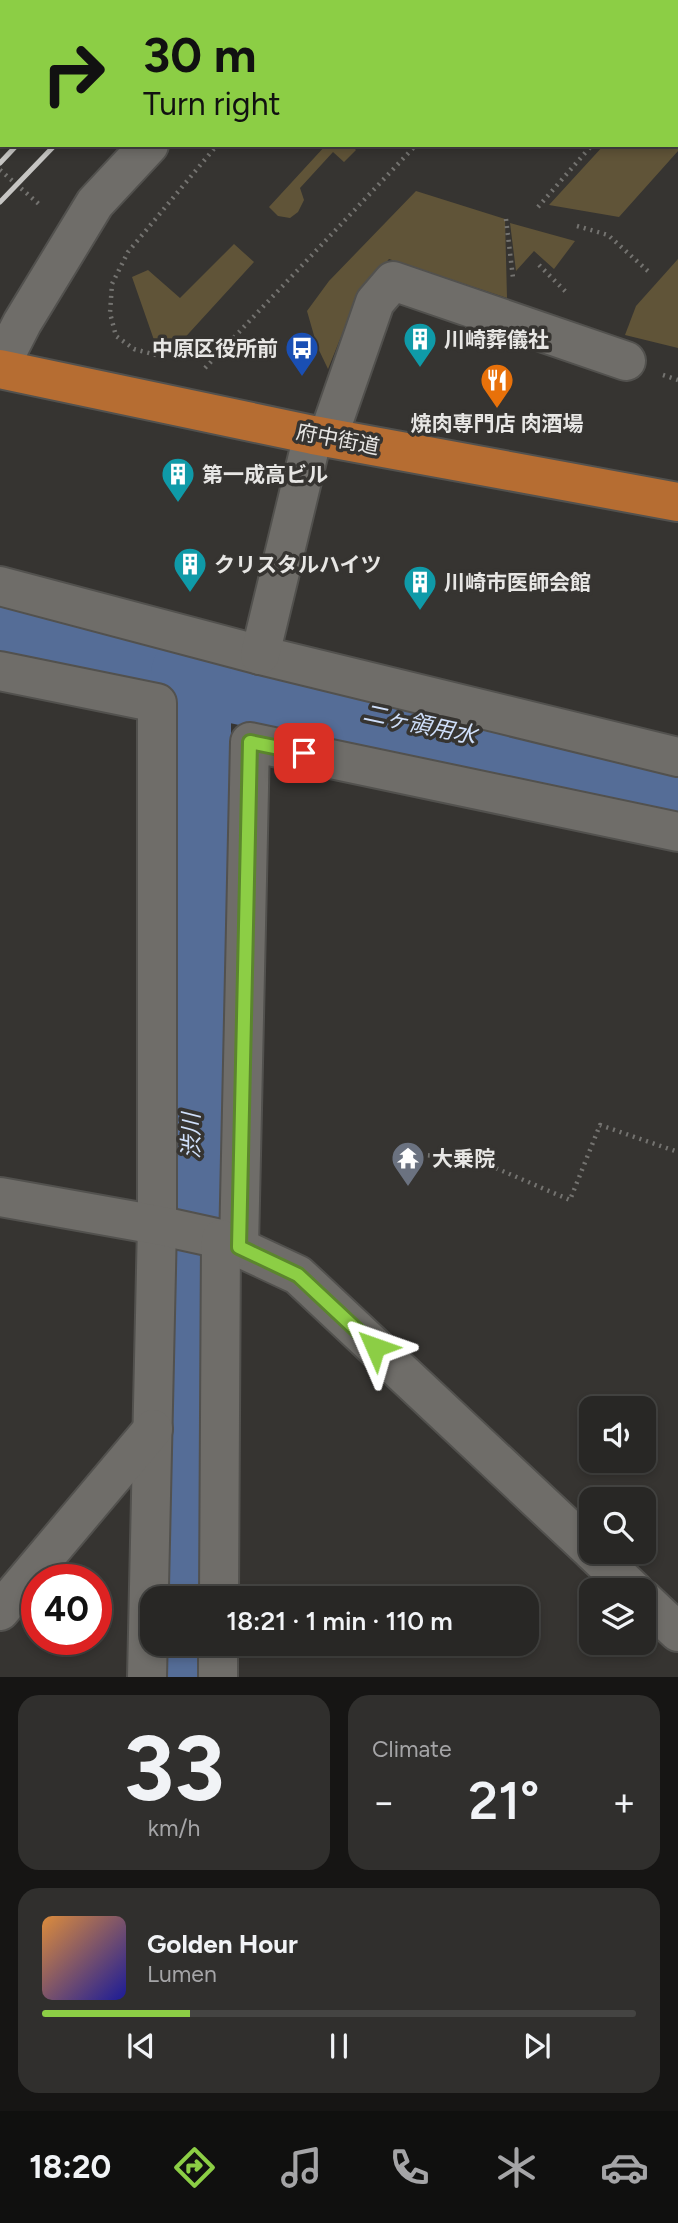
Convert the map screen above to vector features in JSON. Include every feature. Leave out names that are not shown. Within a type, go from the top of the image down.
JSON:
[{"type":"highway","name":"府中街道","points":[[0,368],[320,436],[678,502]]},
{"type":"street","points":[[0,368],[22,323],[94,203],[147,147]]},
{"type":"street","points":[[260,655],[320,436],[375,302],[393,281],[626,361]]},
{"type":"street","points":[[0,586],[260,655],[678,757]]},
{"type":"street","points":[[0,671],[157,703],[158,1225],[147,1677]]},
{"type":"street","points":[[219,1586],[250,742],[678,832]]},
{"type":"street","points":[[0,1197],[158,1225],[230,1243],[298,1275],[579,1539]]},
{"type":"street","points":[[0,1611],[153,1429]]},
{"type":"street","points":[[606,1564],[620,1578]]},
{"type":"street","points":[[656,1611],[678,1632]]},
{"type":"street","points":[[218,1656],[218,1677]]},
{"type":"path","points":[[166,358],[134,349],[116,336],[110,313],[112,284],[128,252],[215,147]]},
{"type":"path","points":[[219,353],[414,147]]},
{"type":"path","points":[[538,207],[590,147]]},
{"type":"path","points":[[0,170],[40,205]]},
{"type":"path","points":[[506,219],[519,324]]},
{"type":"path","points":[[577,226],[608,235],[649,272]]},
{"type":"path","points":[[196,365],[218,370]]},
{"type":"path","points":[[414,1154],[477,1160],[570,1200],[600,1125],[678,1152]]},
{"type":"shaded area","points":[[324,147],[353,147],[356,150],[344,162],[333,152],[300,188],[304,200],[298,212],[290,218],[278,216],[269,207]]},
{"type":"shaded area","points":[[602,147],[678,147],[678,151],[619,217],[549,205]]},
{"type":"shaded area","points":[[416,191],[505,219],[507,298],[389,259],[357,297],[328,369],[317,346],[307,311],[329,281]]},
{"type":"shaded area","points":[[510,223],[575,241],[554,269],[534,251],[516,271]]},
{"type":"shaded area","points":[[234,244],[254,262],[179,344],[154,340],[132,277],[148,270],[180,298]]},
{"type":"shaded area","points":[[678,259],[678,348],[625,335],[636,306]]},
{"type":"waterway","name":"二ヶ領用水","points":[[0,626],[191,674],[608,762],[678,781]]},
{"type":"waterway","name":"渋川","points":[[191,674],[191,1586]]},
{"type":"waterway","name":"渋川","points":[[191,1656],[191,1677]]},
{"type":"railway","points":[[0,163],[15,147]]},
{"type":"railway","points":[[0,202],[53,147]]},
{"type":"place","name":"川崎葬儀社","points":[[420,369]]},
{"type":"place","name":"中原区役所前","points":[[302,378]]},
{"type":"place","name":"焼肉専門店 肉酒場","points":[[497,410]]},
{"type":"place","name":"第一成高ビル","points":[[178,504]]},
{"type":"place","name":"クリスタルハイツ","points":[[190,594]]},
{"type":"place","name":"川崎市医師会館","points":[[420,612]]},
{"type":"place","name":"大乗院","points":[[408,1188]]},
{"type":"route","points":[[304,753],[250,742],[239,1247],[298,1275],[375,1347]]}]
